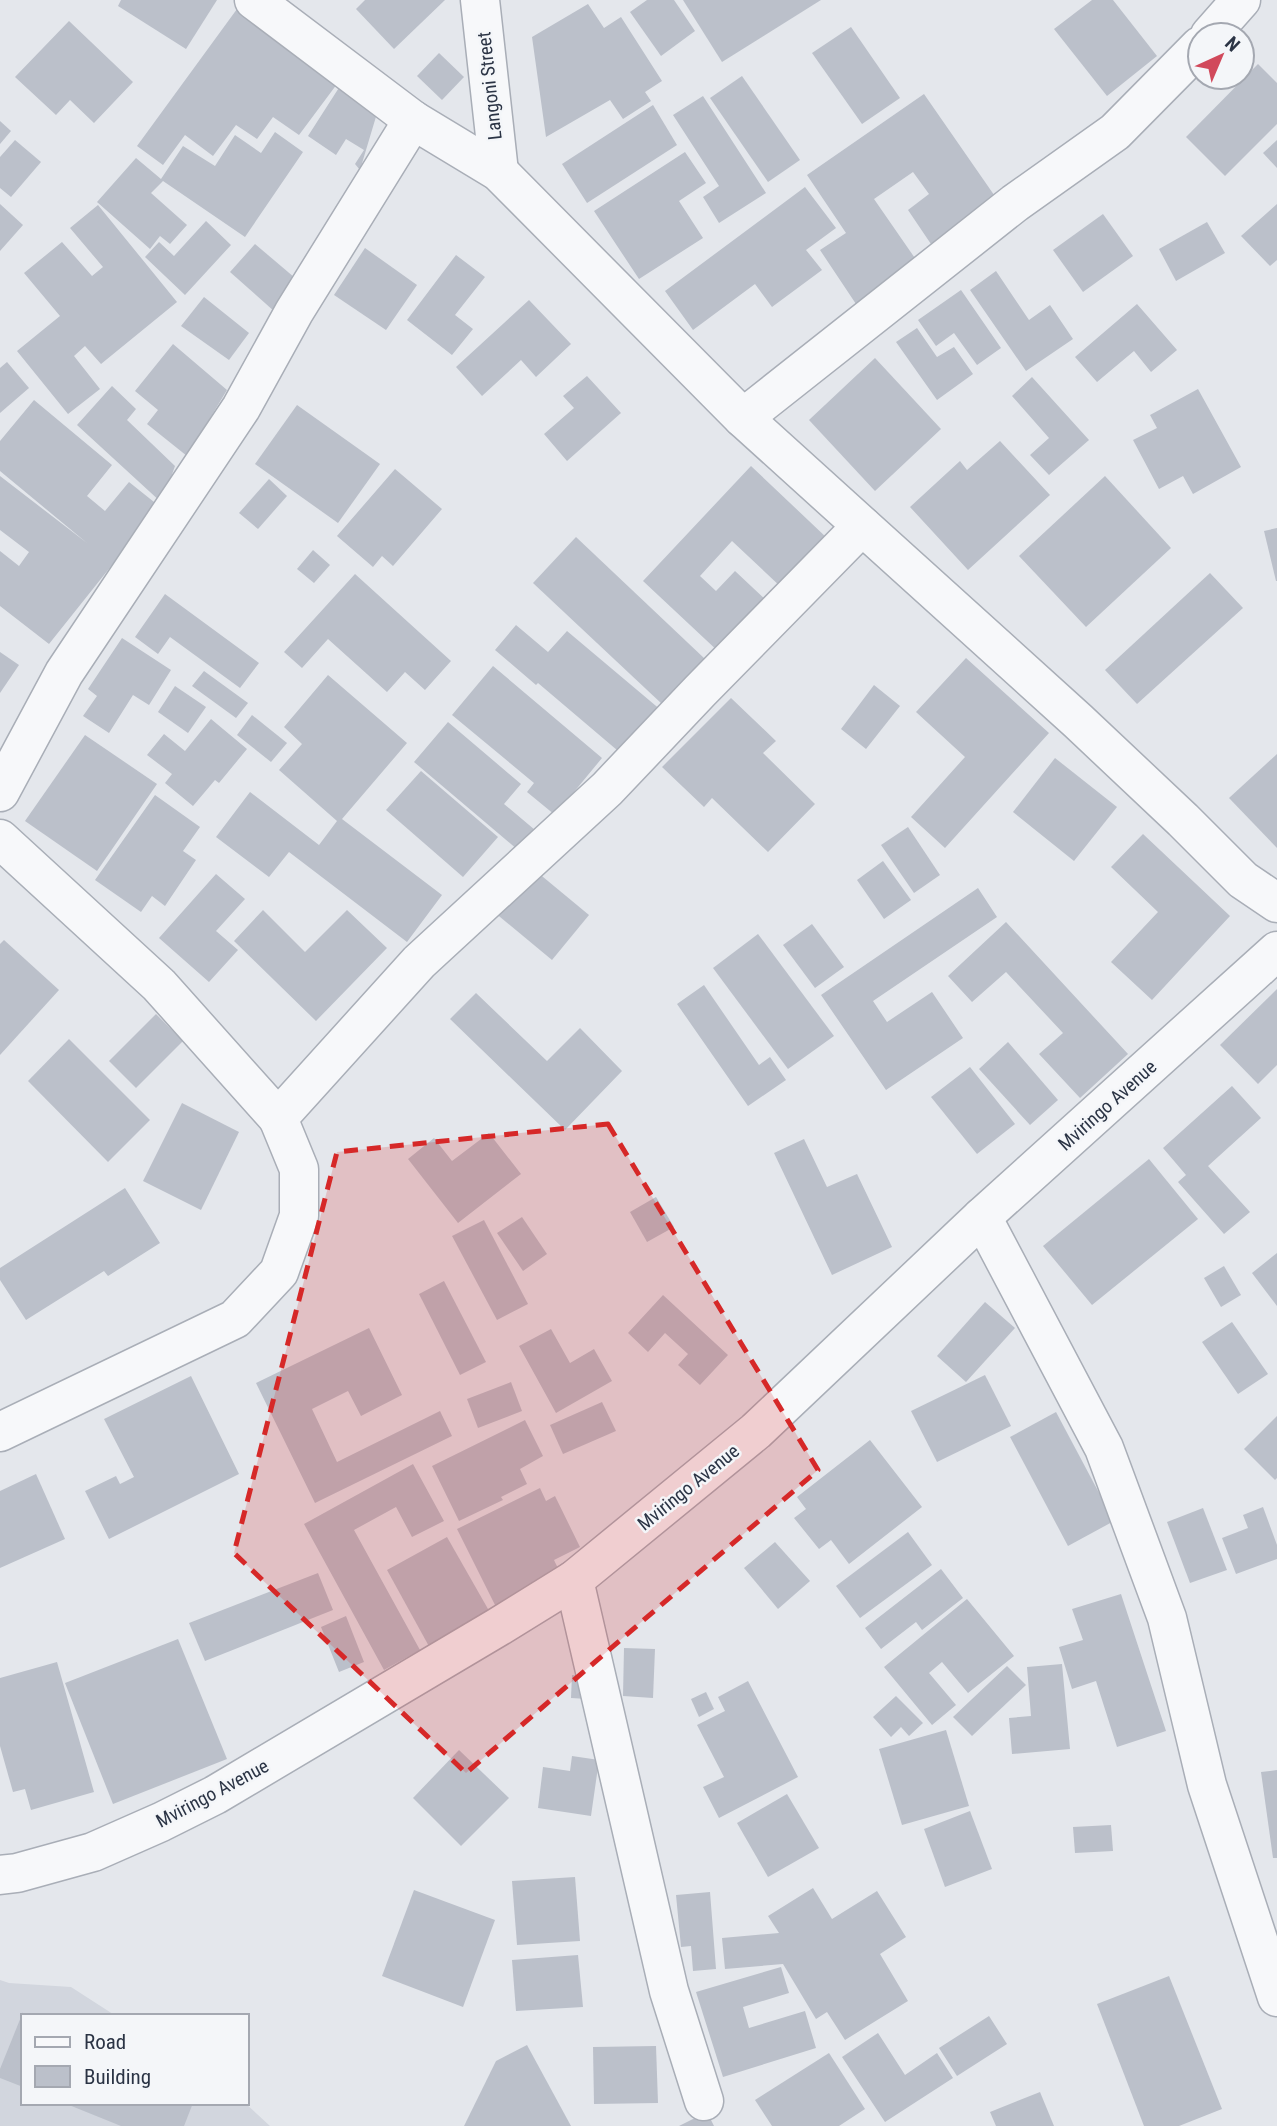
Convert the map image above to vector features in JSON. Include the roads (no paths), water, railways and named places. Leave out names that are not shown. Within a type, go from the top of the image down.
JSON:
[{"type":"street","points":[[254,0],[413,120],[499,172],[743,418],[1078,721],[1243,880],[1277,903]]},
{"type":"street","name":"Langoni Street","points":[[480,0],[499,172]]},
{"type":"street","points":[[1222,21],[1241,0]]},
{"type":"street","points":[[743,418],[1015,203],[1115,132],[1186,60]]},
{"type":"street","points":[[0,792],[64,673],[241,408],[294,312],[413,120]]},
{"type":"street","points":[[278,1118],[419,962],[607,789],[862,526]]},
{"type":"street","points":[[0,839],[159,985],[278,1118],[299,1169],[299,1216],[279,1272],[235,1319],[0,1432]]},
{"type":"street","name":"Mviringo Avenue","points":[[0,1875],[93,1852],[215,1795],[574,1580],[756,1431],[982,1217],[1277,951]]},
{"type":"street","points":[[982,1217],[1104,1448],[1167,1618],[1207,1785],[1277,1997]]},
{"type":"street","points":[[574,1580],[669,1991],[704,2101]]}]
